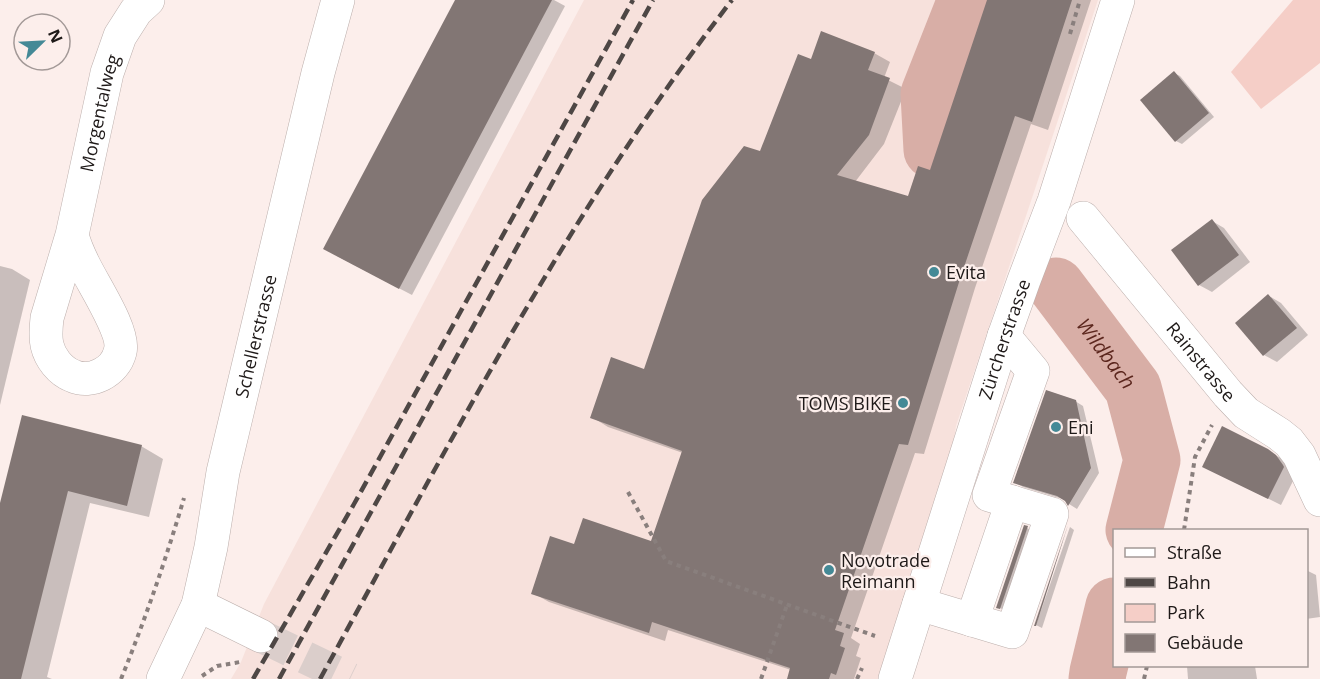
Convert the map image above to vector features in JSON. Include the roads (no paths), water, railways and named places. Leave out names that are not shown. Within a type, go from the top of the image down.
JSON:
[{"type":"street","name":"Morgentalweg","points":[[72,236],[107,73],[120,36],[136,11],[148,0]]},
{"type":"street","name":"Schellerstrasse","points":[[163,679],[198,605],[211,547],[223,472],[318,73],[338,0]]},
{"type":"street","name":"Zürcherstrasse","points":[[895,679],[1004,336],[1054,201],[1119,0]]},
{"type":"street","name":"Rainstrasse","points":[[1083,218],[1227,394],[1246,413],[1289,442],[1299,455],[1320,500]]},
{"type":"street","points":[[919,604],[972,620],[1032,371],[1004,336]]},
{"type":"street","points":[[198,605],[261,636]]},
{"type":"waterway","name":"Wildbach","points":[[932,150],[929,94],[966,0]]},
{"type":"waterway","name":"Wildbach","points":[[1056,286],[1133,388],[1152,460],[1134,529]]},
{"type":"waterway","name":"Wildbach","points":[[1097,679],[1113,610]]},
{"type":"tunnel","points":[[261,636],[350,679]]},
{"type":"railway","points":[[253,679],[354,504],[633,0]]},
{"type":"railway","points":[[279,679],[653,0]]},
{"type":"railway","points":[[320,679],[513,331],[564,246],[617,162],[673,80],[732,0]]},
{"type":"place","name":"Evita","points":[[934,272]]},
{"type":"place","name":"TOMS BIKE","points":[[903,403]]},
{"type":"place","name":"Eni","points":[[1056,427]]},
{"type":"place","name":"Novotrade Reimann","points":[[829,570]]}]
